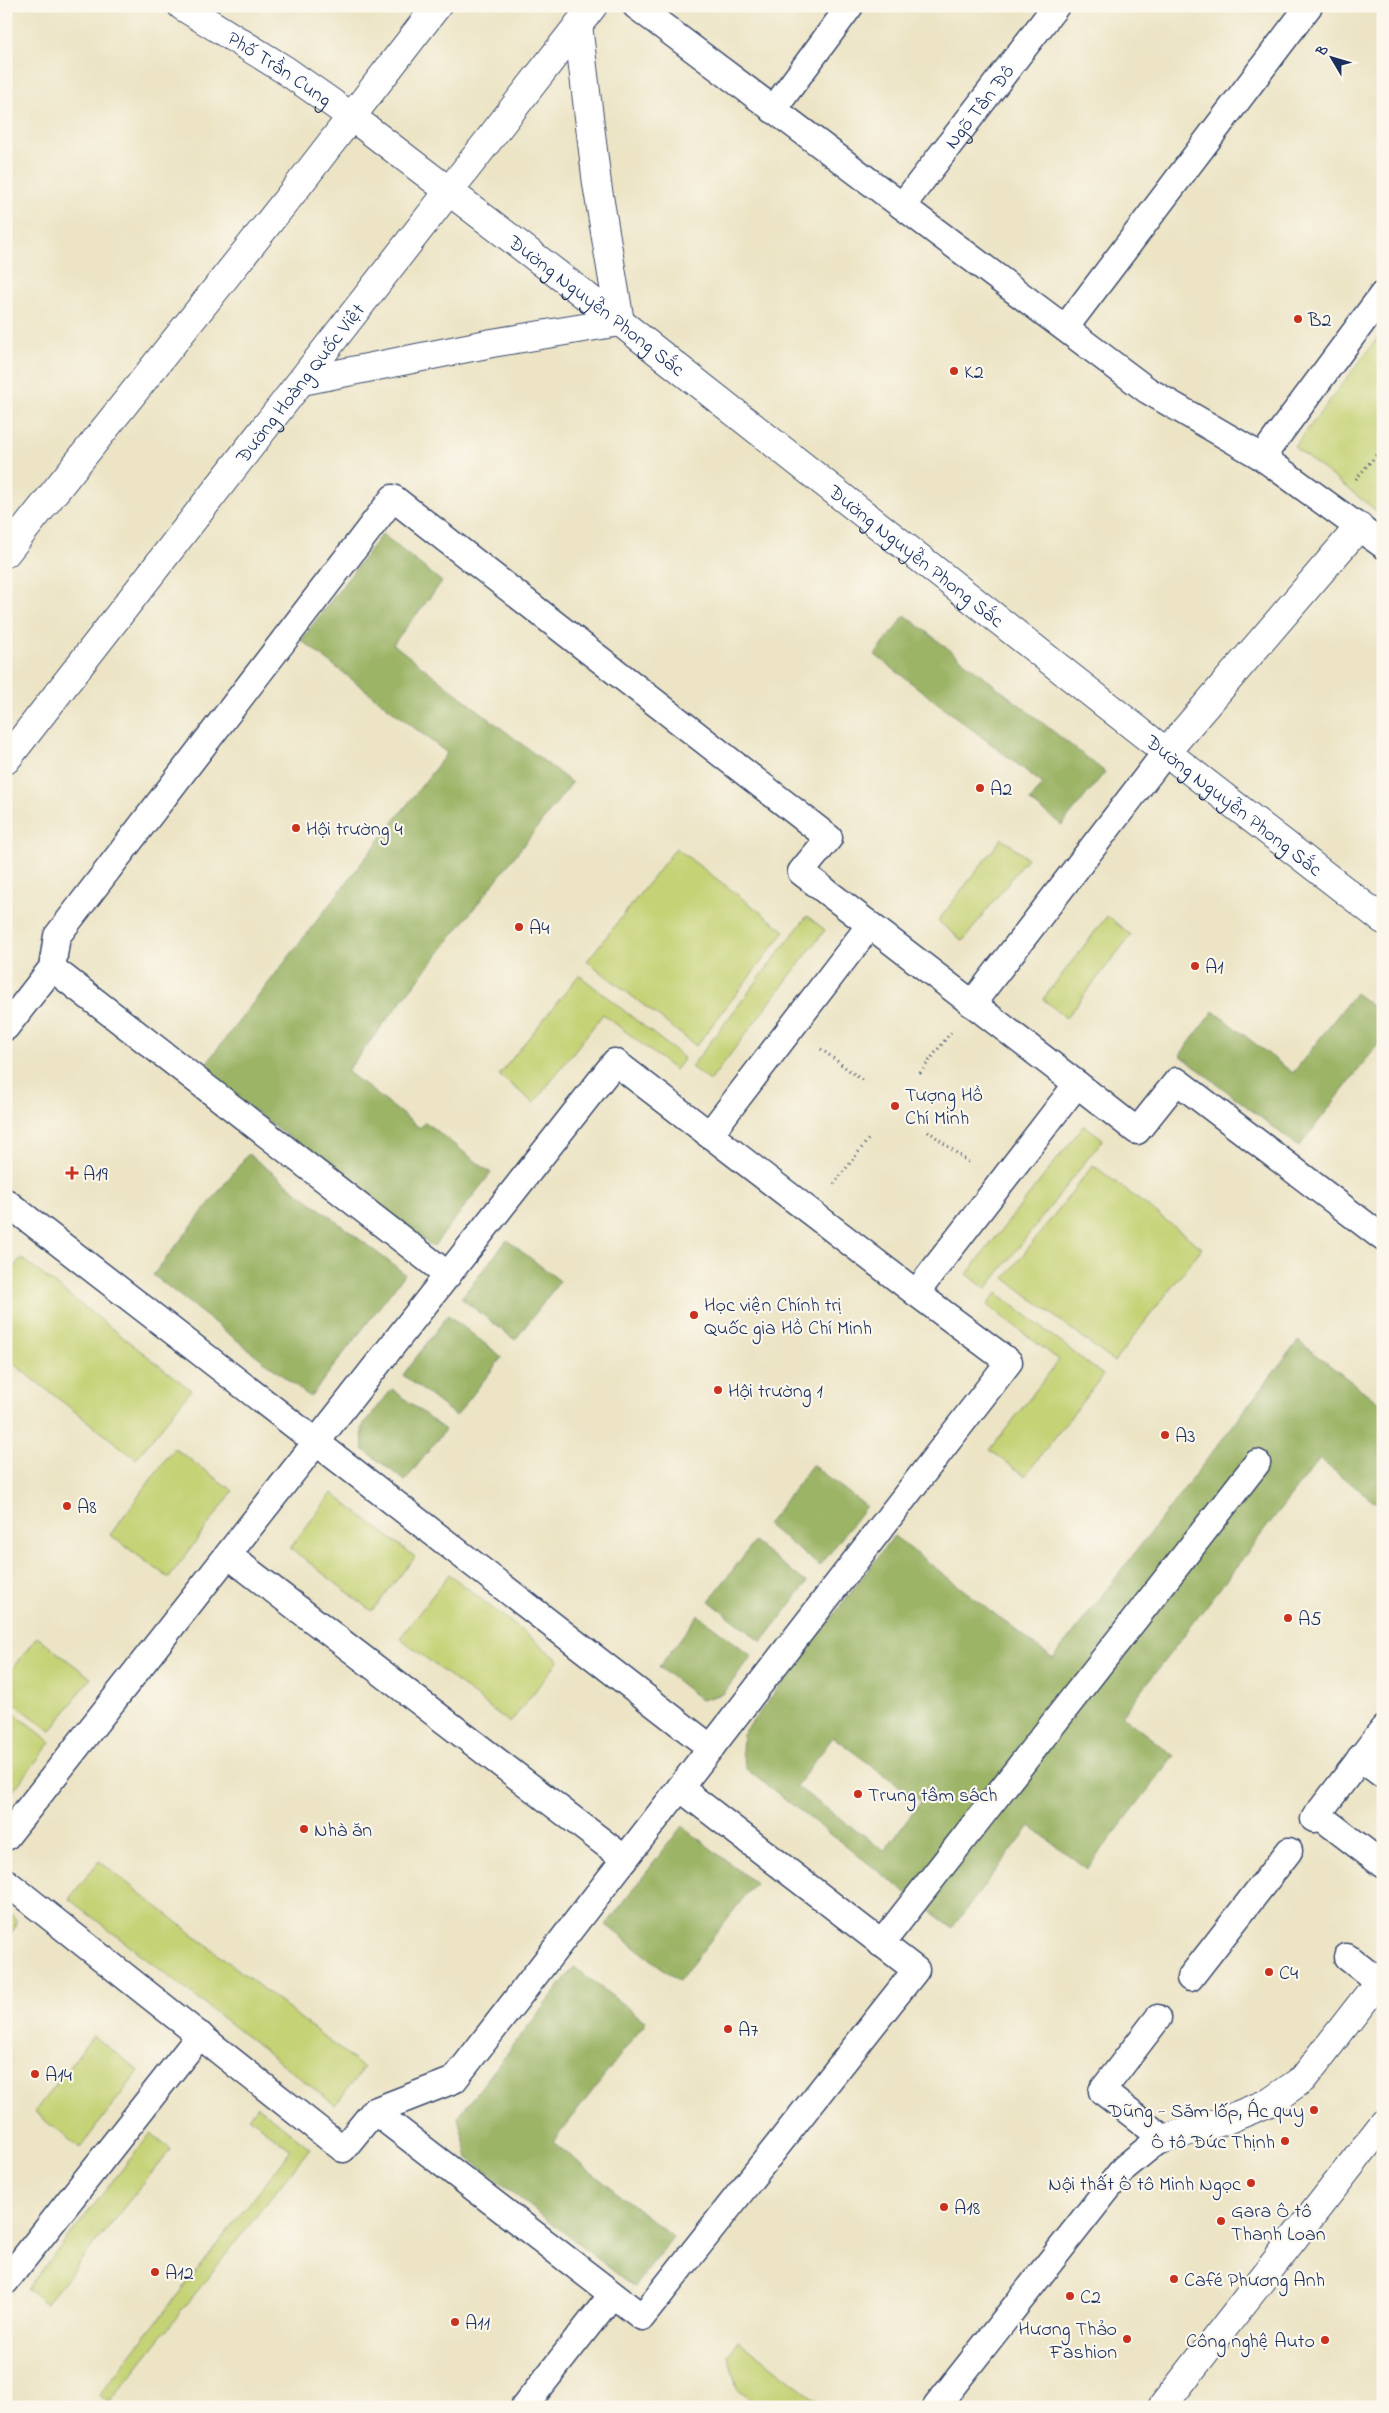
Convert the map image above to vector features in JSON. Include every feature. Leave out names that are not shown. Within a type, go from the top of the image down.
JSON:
[{"type":"main road","name":"Phố Trần Cung","points":[[182,6],[286,70],[352,117],[449,193]]},
{"type":"main road","points":[[6,554],[352,117],[436,6]]},
{"type":"main road","points":[[302,381],[492,343],[620,322],[597,184],[586,16]]},
{"type":"main road","name":"Đường Hoàng Quốc Việt","points":[[6,760],[586,16]]},
{"type":"main road","name":"Đường Nguyễn Phong Sắc","points":[[449,193],[620,322],[1166,752],[1383,920]]},
{"type":"main road","points":[[1166,752],[1359,528]]},
{"type":"main road","points":[[1164,2139],[1226,2120],[1270,2102],[1303,2079],[1381,1979]]},
{"type":"main road","points":[[1162,2407],[1383,2124]]},
{"type":"lane","points":[[636,6],[1147,390],[1262,457],[1383,545]]},
{"type":"lane","points":[[773,110],[850,6]]},
{"type":"lane","name":"Ngõ Tân Đô","points":[[902,206],[1056,6]]},
{"type":"lane","points":[[1065,328],[1308,6]]},
{"type":"lane","points":[[1262,457],[1383,294]]},
{"type":"lane","points":[[6,1027],[52,968],[57,936],[393,498],[829,838],[802,872],[1138,1131],[1177,1081],[1383,1238]]},
{"type":"lane","points":[[972,1004],[1166,752]]},
{"type":"lane","points":[[709,1134],[870,925]]},
{"type":"lane","points":[[52,968],[448,1275]]},
{"type":"lane","points":[[6,1837],[615,1062],[812,1214],[1009,1362],[454,2080],[374,2112],[344,2149],[6,1882]]},
{"type":"lane","points":[[916,1293],[1076,1084]]},
{"type":"lane","points":[[6,1202],[711,1748]]},
{"type":"lane","points":[[881,1944],[1258,1463]]},
{"type":"lane","points":[[228,1555],[626,1859]]},
{"type":"lane","points":[[1383,1729],[1316,1817],[1383,1865]]},
{"type":"lane","points":[[1360,1758],[1383,1775]]},
{"type":"lane","points":[[374,2112],[642,2317],[916,1970],[680,1788]]},
{"type":"lane","points":[[1190,1978],[1289,1851]]},
{"type":"lane","points":[[1347,1957],[1381,1979]]},
{"type":"lane","points":[[936,2407],[1124,2168],[1152,2145],[1164,2139],[1102,2092],[1158,2018]]},
{"type":"lane","points":[[6,2281],[200,2035]]},
{"type":"lane","points":[[524,2407],[612,2295]]},
{"type":"path","points":[[1333,508],[1383,447]]},
{"type":"path","points":[[920,1073],[972,1004]]},
{"type":"path","points":[[792,1026],[862,1080]]},
{"type":"path","points":[[928,1131],[999,1185]]},
{"type":"path","points":[[812,1214],[870,1137]]},
{"type":"green space","points":[[1383,331],[1383,516],[1294,447]]},
{"type":"green space","points":[[382,534],[442,582],[393,644],[572,783],[347,1071],[420,1128],[425,1122],[491,1173],[433,1247],[201,1070],[447,753],[301,640]]},
{"type":"green space","points":[[905,615],[1105,772],[1062,825],[1030,801],[1043,784],[875,655]]},
{"type":"green space","points":[[1002,838],[1027,858],[963,941],[938,921]]},
{"type":"green space","points":[[676,848],[785,931],[696,1046],[587,961]]},
{"type":"green space","points":[[807,916],[825,930],[710,1081],[691,1067]]},
{"type":"green space","points":[[1107,916],[1131,935],[1066,1018],[1043,999]]},
{"type":"green space","points":[[579,975],[684,1058],[675,1070],[603,1014],[534,1103],[499,1075]]},
{"type":"green space","points":[[1355,993],[1383,1014],[1383,1038],[1299,1147],[1180,1055],[1213,1011],[1293,1073]]},
{"type":"green space","points":[[1084,1125],[1103,1139],[986,1289],[967,1274]]},
{"type":"green space","points":[[248,1154],[405,1274],[310,1397],[153,1275]]},
{"type":"green space","points":[[1093,1165],[1202,1248],[1114,1362],[1005,1278]]},
{"type":"green space","points":[[507,1240],[560,1281],[515,1340],[461,1298]]},
{"type":"green space","points":[[21,1258],[191,1390],[136,1459],[6,1358],[6,1277]]},
{"type":"green space","points":[[997,1293],[1103,1375],[1025,1476],[990,1450],[1059,1360],[987,1305]]},
{"type":"green space","points":[[448,1315],[502,1357],[456,1416],[403,1375]]},
{"type":"green space","points":[[1298,1341],[1383,1406],[1383,1508],[1319,1459],[1122,1716],[1174,1756],[1087,1869],[1030,1826],[952,1928],[746,1769],[742,1752],[743,1734],[894,1536],[1053,1659]],"holes":[[[833,1737],[921,1802],[884,1851],[796,1786]]]},
{"type":"green space","points":[[392,1389],[445,1430],[405,1481],[363,1449],[362,1427]]},
{"type":"green space","points":[[174,1448],[233,1491],[169,1578],[110,1535]]},
{"type":"green space","points":[[812,1465],[866,1506],[820,1566],[767,1525]]},
{"type":"green space","points":[[332,1493],[415,1557],[372,1611],[290,1548]]},
{"type":"green space","points":[[754,1542],[807,1583],[762,1642],[709,1601]]},
{"type":"green space","points":[[449,1574],[559,1660],[510,1723],[400,1638]]},
{"type":"green space","points":[[698,1615],[752,1656],[723,1694],[701,1700],[659,1667]]},
{"type":"green space","points":[[37,1637],[91,1678],[51,1731],[6,1697],[6,1676]]},
{"type":"green space","points":[[6,1707],[51,1742],[6,1800]]},
{"type":"green space","points":[[682,1826],[755,1883],[679,1981],[606,1925]]},
{"type":"green space","points":[[99,1861],[364,2068],[335,2105],[69,1899]]},
{"type":"green space","points":[[6,1911],[16,1919],[15,1928],[6,1940]]},
{"type":"green space","points":[[574,1967],[646,2022],[553,2142],[673,2237],[634,2287],[468,2158],[458,2117]]},
{"type":"green space","points":[[93,2036],[139,2071],[80,2148],[34,2112]]},
{"type":"green space","points":[[257,2106],[310,2148],[109,2403],[99,2395],[291,2150],[249,2117]]},
{"type":"green space","points":[[151,2133],[171,2149],[46,2304],[27,2289]]},
{"type":"green space","points":[[739,2341],[825,2407],[761,2407],[737,2388],[728,2355]]},
{"type":"place","name":"B2","points":[[1298,319]]},
{"type":"place","name":"K2","points":[[954,371]]},
{"type":"place","name":"A2","points":[[980,788]]},
{"type":"place","name":"Hội trường 4","points":[[296,828]]},
{"type":"place","name":"A4","points":[[519,927]]},
{"type":"place","name":"A1","points":[[1195,966]]},
{"type":"place","name":"Tượng Hồ Chí Minh","points":[[895,1106]]},
{"type":"place","name":"A19","points":[[72,1173]]},
{"type":"place","name":"Học viện Chính trị Quốc gia Hồ Chí Minh","points":[[694,1315]]},
{"type":"place","name":"Hội trường 1","points":[[718,1390]]},
{"type":"place","name":"A3","points":[[1165,1435]]},
{"type":"place","name":"A8","points":[[67,1506]]},
{"type":"place","name":"A5","points":[[1288,1618]]},
{"type":"place","name":"Trung tâm sách","points":[[858,1794]]},
{"type":"place","name":"Nhà ăn","points":[[304,1829]]},
{"type":"place","name":"C4","points":[[1269,1972]]},
{"type":"place","name":"A7","points":[[728,2029]]},
{"type":"place","name":"A14","points":[[35,2074]]},
{"type":"place","name":"Dũng - Săm lốp, Ác quy","points":[[1314,2110]]},
{"type":"place","name":"Ô tô Đức Thịnh","points":[[1285,2141]]},
{"type":"place","name":"Nội thất Ô tô Minh Ngọc","points":[[1251,2183]]},
{"type":"place","name":"A18","points":[[944,2207]]},
{"type":"place","name":"Gara Ô tô Thanh Loan","points":[[1221,2221]]},
{"type":"place","name":"A12","points":[[155,2272]]},
{"type":"place","name":"Café Phương Anh","points":[[1174,2279]]},
{"type":"place","name":"C2","points":[[1070,2296]]},
{"type":"place","name":"A11","points":[[455,2322]]},
{"type":"place","name":"Hương Thảo Fashion","points":[[1127,2339]]},
{"type":"place","name":"Công nghệ Auto","points":[[1325,2340]]}]
